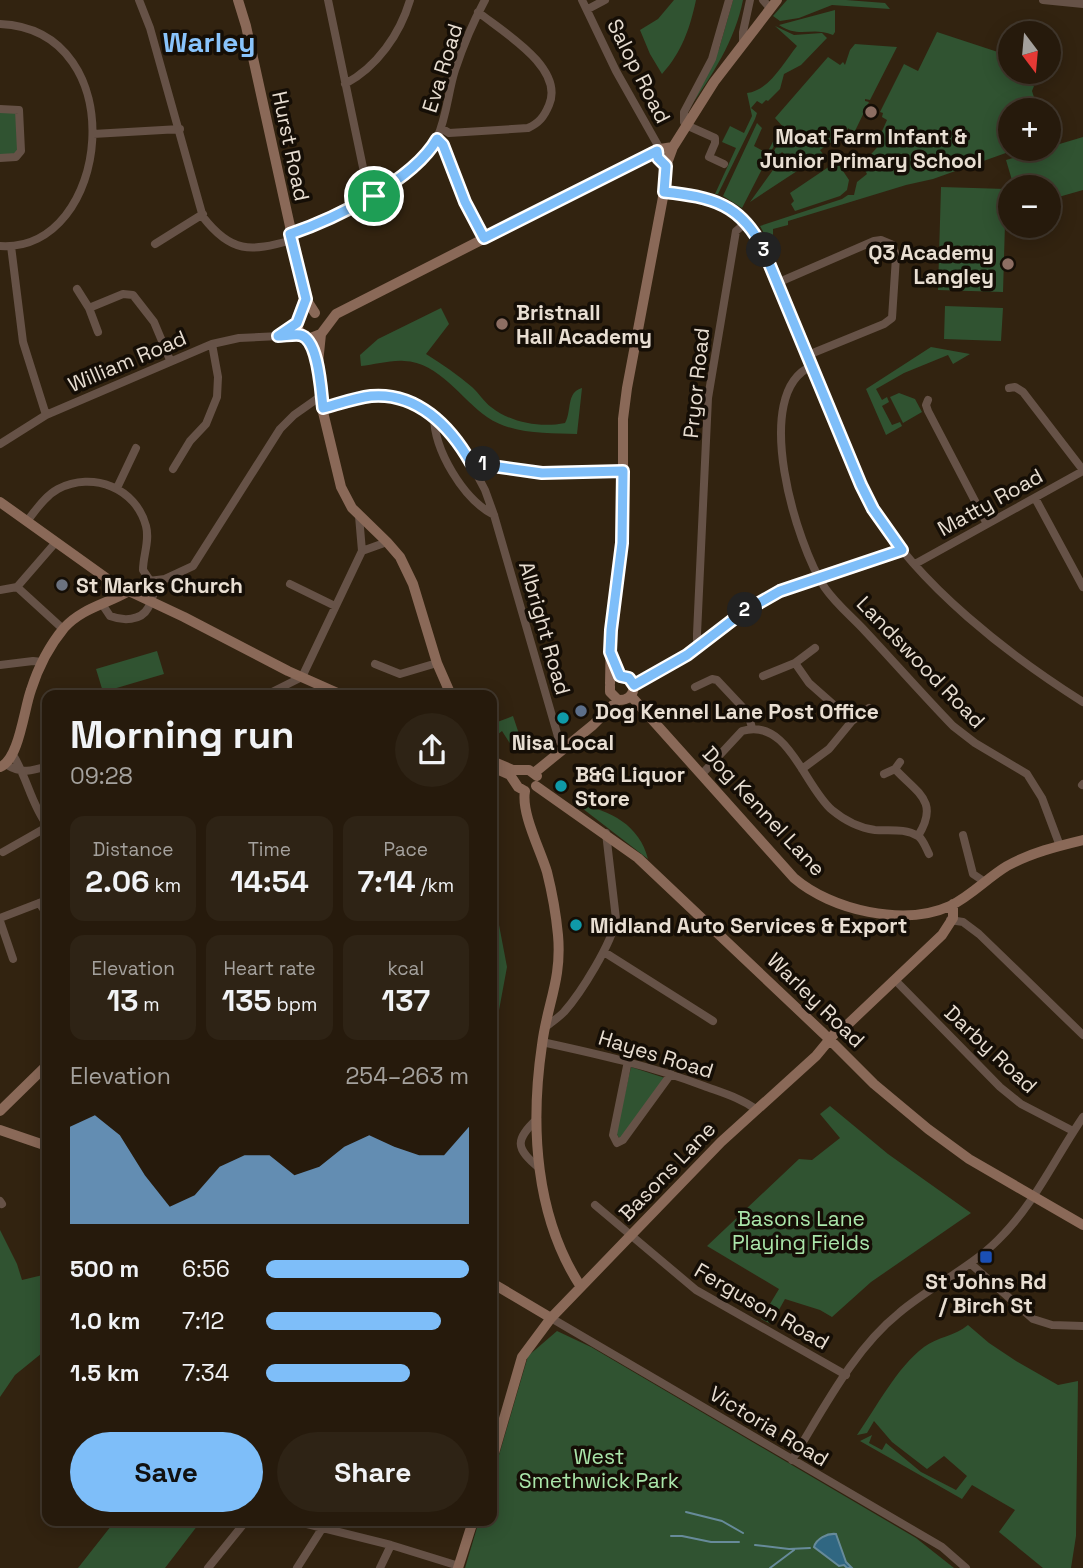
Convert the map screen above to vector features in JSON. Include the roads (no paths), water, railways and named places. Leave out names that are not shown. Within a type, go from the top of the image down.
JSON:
[{"type":"street","points":[[138,0],[150,29],[203,215],[155,244]]},
{"type":"street","name":"Hurst Road","points":[[238,0],[306,299],[320,322]]},
{"type":"street","points":[[328,0],[365,177],[374,196]]},
{"type":"street","points":[[345,84],[357,78],[389,43],[399,28],[410,0]]},
{"type":"street","name":"Eva Road","points":[[203,215],[218,236],[234,245],[259,248],[291,237],[374,196],[404,174],[440,142],[445,131],[455,71],[485,0]]},
{"type":"street","name":"Salop Road","points":[[582,0],[661,156]]},
{"type":"street","name":"Salop Road","points":[[588,9],[604,0]]},
{"type":"street","points":[[724,164],[709,158],[715,138],[686,125],[684,112],[712,59],[729,0]]},
{"type":"street","points":[[743,43],[750,0]]},
{"type":"street","points":[[1043,0],[1083,4]]},
{"type":"street","points":[[304,337],[313,339],[320,322],[484,238],[633,163],[661,156],[673,147],[714,82],[770,3]]},
{"type":"street","points":[[445,131],[528,128],[545,116],[551,102],[552,84],[543,66],[478,12]]},
{"type":"street","points":[[0,24],[36,30],[65,52],[82,79],[93,134],[92,152],[83,186],[66,215],[53,228],[31,242],[11,247],[0,246]]},
{"type":"street","points":[[0,109],[19,110],[21,143],[21,151],[16,157],[0,158]]},
{"type":"street","points":[[93,134],[180,129]]},
{"type":"street","points":[[440,142],[465,202],[484,238]]},
{"type":"street","points":[[661,156],[673,147]]},
{"type":"street","points":[[618,700],[610,692],[610,652],[622,543],[624,419],[627,388],[664,192],[661,156]]},
{"type":"street","points":[[664,192],[708,198],[729,207],[747,222],[758,239],[873,509],[902,550],[939,590],[972,619],[1083,702]]},
{"type":"street","name":"Pryor Road","points":[[701,645],[697,634],[708,398],[736,231],[747,222]]},
{"type":"street","points":[[777,283],[874,241],[881,240],[893,245],[896,257],[892,318],[884,324],[808,355]]},
{"type":"street","points":[[11,247],[23,342],[46,415]]},
{"type":"street","points":[[77,289],[89,308],[98,332]]},
{"type":"street","points":[[89,308],[122,294],[133,295],[154,322],[170,360]]},
{"type":"street","points":[[306,299],[299,320],[304,337],[318,363]]},
{"type":"street","points":[[278,336],[307,313],[320,322]]},
{"type":"street","points":[[320,322],[318,363],[321,396],[341,487],[359,516],[400,557],[414,584],[437,663],[449,690]]},
{"type":"street","name":"William Road","points":[[0,444],[46,415],[212,344],[239,338],[304,337]]},
{"type":"street","points":[[184,469],[175,465],[190,441],[206,424],[217,397],[218,377],[212,344]]},
{"type":"street","name":"Landswood Road","points":[[812,366],[799,374],[787,392],[781,416],[780,436],[786,474],[799,524],[819,577],[828,592],[953,726],[975,743],[1027,774],[1042,798],[1060,846]]},
{"type":"street","points":[[1009,388],[1015,387],[1023,392],[1083,471]]},
{"type":"street","points":[[42,767],[15,770],[7,762],[31,688],[42,662],[63,629],[85,611],[132,593],[149,581],[165,579],[193,566],[212,547],[280,429],[294,415],[321,396]]},
{"type":"street","name":"Albright Road","points":[[294,415],[373,396],[395,397],[415,404],[434,416],[458,439],[485,490],[494,515],[559,740],[565,749]]},
{"type":"street","points":[[928,400],[928,411],[987,524]]},
{"type":"street","points":[[434,416],[434,430],[447,464],[474,499],[494,515]]},
{"type":"street","points":[[117,488],[136,448]]},
{"type":"street","points":[[471,463],[542,473],[623,471]]},
{"type":"street","name":"Matty Road","points":[[915,564],[1083,471]]},
{"type":"street","points":[[27,521],[55,490],[72,483],[89,481],[117,488],[131,498],[141,511],[148,538],[143,570],[155,589]]},
{"type":"street","points":[[1035,498],[1083,587]]},
{"type":"street","points":[[0,502],[116,585],[331,690]]},
{"type":"street","points":[[285,690],[302,677],[362,551],[359,516]]},
{"type":"street","points":[[0,590],[17,587],[55,542]]},
{"type":"street","points":[[362,551],[387,542]]},
{"type":"street","points":[[534,773],[565,749],[618,700],[626,700],[633,691],[760,602],[780,591],[902,550]]},
{"type":"street","points":[[103,603],[110,616],[125,620],[137,617],[144,613],[155,589],[165,579]]},
{"type":"street","points":[[290,584],[335,606]]},
{"type":"street","points":[[103,603],[116,585]]},
{"type":"street","points":[[17,587],[63,629]]},
{"type":"street","points":[[763,676],[795,663],[815,648]]},
{"type":"street","points":[[610,652],[620,676]]},
{"type":"street","points":[[0,665],[42,662]]},
{"type":"street","points":[[375,664],[400,674],[437,663]]},
{"type":"street","points":[[795,663],[810,682],[852,720]]},
{"type":"street","points":[[284,690],[288,671]]},
{"type":"street","points":[[620,676],[629,678],[633,691]]},
{"type":"street","points":[[605,711],[610,685],[620,676]]},
{"type":"street","points":[[695,687],[712,679],[717,680],[748,713],[752,728]]},
{"type":"street","points":[[728,692],[737,685]]},
{"type":"street","name":"Dog Kennel Lane","points":[[633,691],[776,859],[807,889],[836,904],[860,910],[913,914],[941,909],[953,904],[1008,866],[1060,846],[1083,841]]},
{"type":"street","points":[[802,769],[829,749],[852,720],[869,708]]},
{"type":"street","points":[[702,774],[743,731],[752,728],[764,729],[772,732],[831,810],[846,820],[873,830],[902,831],[918,836],[929,853]]},
{"type":"street","points":[[497,764],[521,771],[529,770],[537,779],[536,786],[532,790],[520,787],[510,775],[497,767]]},
{"type":"street","points":[[884,774],[897,765],[923,796],[928,809],[927,822],[918,836]]},
{"type":"street","points":[[24,771],[33,801],[42,817]]},
{"type":"street","points":[[521,771],[516,779],[547,872],[557,932],[559,969],[542,1042],[537,1119],[539,1168],[556,1238],[581,1287]]},
{"type":"street","points":[[497,773],[504,772]]},
{"type":"street","name":"Warley Road","points":[[536,786],[638,858],[874,1084],[928,1129],[970,1159],[1083,1225]]},
{"type":"street","points":[[3,852],[42,829]]},
{"type":"street","points":[[975,832],[964,836],[973,874],[985,882]]},
{"type":"street","points":[[547,1026],[564,1013],[604,952],[614,931],[616,919],[606,833]]},
{"type":"street","points":[[13,959],[0,919],[42,901]]},
{"type":"street","points":[[948,922],[953,904]]},
{"type":"street","points":[[941,909],[948,922]]},
{"type":"street","points":[[948,922],[963,922],[979,934],[1083,1035]]},
{"type":"street","name":"Basons Lane","points":[[497,1443],[522,1357],[551,1318],[721,1142],[832,1041],[840,1039],[845,1027],[942,935],[948,922]]},
{"type":"street","points":[[604,952],[713,1021]]},
{"type":"street","name":"Darby Road","points":[[895,980],[1000,1087],[1021,1104],[1073,1131]]},
{"type":"street","name":"Hayes Road","points":[[542,1042],[628,1061],[671,1074],[743,1100],[757,1110]]},
{"type":"street","points":[[628,1061],[613,1135],[617,1143],[624,1140],[671,1074]]},
{"type":"street","points":[[0,1111],[42,1070]]},
{"type":"street","points":[[792,1460],[869,1344],[898,1313],[971,1264],[998,1240],[1033,1196],[1083,1117]]},
{"type":"street","points":[[537,1119],[520,1137],[519,1144],[539,1168]]},
{"type":"street","points":[[0,1130],[42,1144]]},
{"type":"street","name":"Ferguson Road","points":[[595,1205],[696,1290],[846,1375]]},
{"type":"street","points":[[971,1264],[1032,1319],[1052,1325],[1083,1326]]},
{"type":"street","points":[[497,1286],[551,1318]]},
{"type":"street","name":"Victoria Road","points":[[551,1318],[942,1547],[966,1568]]},
{"type":"street","points":[[208,1568],[242,1526]]},
{"type":"street","points":[[318,1526],[391,1545],[458,1567],[471,1526]]},
{"type":"street","points":[[297,1568],[323,1527]]},
{"type":"street","points":[[380,1568],[391,1545]]},
{"type":"water","points":[[836,1534],[846,1562],[852,1568],[839,1566],[814,1547],[822,1537]]},
{"type":"waterway","points":[[686,1512],[722,1521],[743,1533]]},
{"type":"waterway","points":[[671,1536],[711,1542],[739,1542]]},
{"type":"waterway","points":[[755,1545],[789,1549],[810,1548]]},
{"type":"waterway","points":[[770,1568],[794,1550]]},
{"type":"place","name":"Moat Farm Infant & Junior Primary School","points":[[871,112]]},
{"type":"place","name":"Q3 Academy Langley","points":[[1008,264]]},
{"type":"place","name":"Bristnall Hall Academy","points":[[502,324]]},
{"type":"place","name":"St Marks Church","points":[[62,585]]},
{"type":"place","name":"Dog Kennel Lane Post Office","points":[[581,711]]},
{"type":"place","name":"Nisa Local","points":[[563,718]]},
{"type":"place","name":"B&G Liquor Store","points":[[561,786]]},
{"type":"place","name":"Midland Auto Services & Export","points":[[576,925]]},
{"type":"place","name":"St Johns Rd / Birch St","points":[[986,1257]]},
{"type":"district","name":"Warley","points":[[209,42]]},
{"type":"park label","name":"Basons Lane Playing Fields","points":[[801,1230]]},
{"type":"park label","name":"West Smethwick Park","points":[[599,1468]]}]
